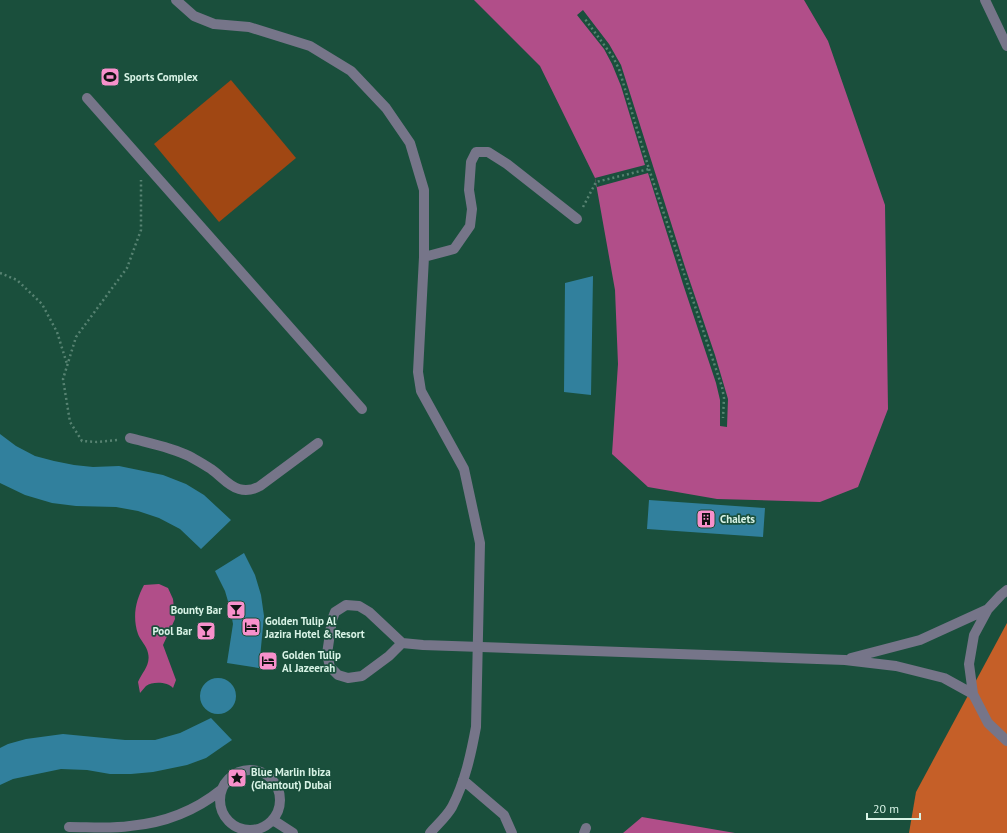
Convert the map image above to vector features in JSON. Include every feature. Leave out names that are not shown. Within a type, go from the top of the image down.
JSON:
[{"type":"street","points":[[176,0],[194,16],[214,24],[249,27],[310,46],[351,71],[386,108],[410,143],[424,190],[424,257],[418,372],[421,392],[464,469],[480,543],[479,646],[476,727],[471,754],[452,808],[430,833]]},
{"type":"street","points":[[985,0],[1007,46]]},
{"type":"street","points":[[87,98],[362,409]]},
{"type":"street","points":[[424,257],[454,249],[470,226],[472,209],[469,190],[471,162],[476,152],[488,152],[507,164],[576,219]]},
{"type":"street","points":[[130,438],[166,447],[189,456],[211,469],[234,487],[247,490],[260,486],[318,443]]},
{"type":"street","points":[[1007,590],[988,609],[974,636],[969,664],[973,694],[988,723],[1007,741]]},
{"type":"street","points":[[402,643],[362,676],[348,678],[338,675],[330,667],[327,654],[332,620],[335,612],[346,605],[359,606],[369,612],[402,643],[845,660],[896,666],[944,678],[973,694]]},
{"type":"street","points":[[845,660],[920,640],[988,609]]},
{"type":"street","points":[[241,771],[260,771],[269,776],[275,783],[279,792],[280,802],[278,812],[273,820],[265,826],[255,830],[232,829],[221,811],[219,801],[221,790],[225,782],[232,775],[241,771]]},
{"type":"street","points":[[463,780],[504,815],[512,833]]},
{"type":"street","points":[[69,827],[129,826],[165,820],[207,802],[221,790]]},
{"type":"street","points":[[273,820],[293,833]]},
{"type":"path","points":[[585,19],[613,57],[619,69],[649,169],[722,387],[724,398],[723,418]]},
{"type":"path","points":[[130,438],[97,442],[82,441],[70,422],[63,379],[76,337],[127,268],[141,230],[141,160]]},
{"type":"path","points":[[576,219],[596,182],[649,169]]},
{"type":"path","points":[[0,273],[17,280],[42,304],[57,332],[68,365]]},
{"type":"shaded area","points":[[474,0],[804,0],[828,41],[885,205],[888,409],[858,487],[820,502],[717,499],[648,487],[612,454],[618,364],[615,290],[595,178],[540,66]]},
{"type":"shaded area","points":[[231,80],[296,158],[219,222],[154,144]]},
{"type":"shaded area","points":[[159,584],[168,588],[173,599],[175,619],[163,645],[176,680],[173,688],[164,683],[152,683],[146,686],[140,693],[138,682],[147,665],[149,657],[136,627],[136,608],[144,585]]},
{"type":"shaded area","points":[[1007,623],[1007,833],[909,833],[916,792]]},
{"type":"shaded area","points":[[642,817],[735,833],[623,833]]},
{"type":"pier","points":[[583,10],[609,44],[621,65],[728,399],[727,427],[720,426],[720,400],[716,383],[648,173],[597,187],[595,178],[645,165],[621,86],[612,64],[604,49],[577,15]]},
{"type":"building","points":[[593,276],[591,395],[564,392],[565,283]]},
{"type":"building","points":[[0,434],[16,446],[35,456],[54,461],[93,467],[119,466],[163,475],[186,484],[204,495],[231,520],[201,549],[180,529],[159,518],[138,511],[116,507],[76,506],[52,503],[25,495],[0,483]]},
{"type":"building","name":"Chalets","points":[[649,500],[765,508],[763,537],[647,529]]},
{"type":"building","points":[[244,553],[255,575],[261,595],[264,616],[259,668],[227,663],[233,624],[225,591],[215,571]]},
{"type":"building","points":[[222,678],[231,683],[235,689],[235,703],[231,709],[222,714],[214,714],[205,709],[201,703],[200,692],[205,683],[211,679]]},
{"type":"building","points":[[211,718],[232,740],[206,758],[187,765],[153,772],[131,774],[110,774],[87,770],[61,769],[13,779],[0,785],[0,748],[8,744],[26,739],[63,734],[125,740],[155,740],[180,733]]},
{"type":"place","name":"Sports Complex","points":[[110,77]]},
{"type":"place","name":"Chalets","points":[[706,519]]},
{"type":"place","name":"Bounty Bar","points":[[236,610]]},
{"type":"place","name":"Golden Tulip Al Jazira Hotel & Resort","points":[[251,627]]},
{"type":"place","name":"Pool Bar","points":[[206,631]]},
{"type":"place","name":"Golden Tulip Al Jazeerah","points":[[268,661]]},
{"type":"place","name":"Blue Marlin Ibiza (Ghantout) Dubai","points":[[237,778]]}]
